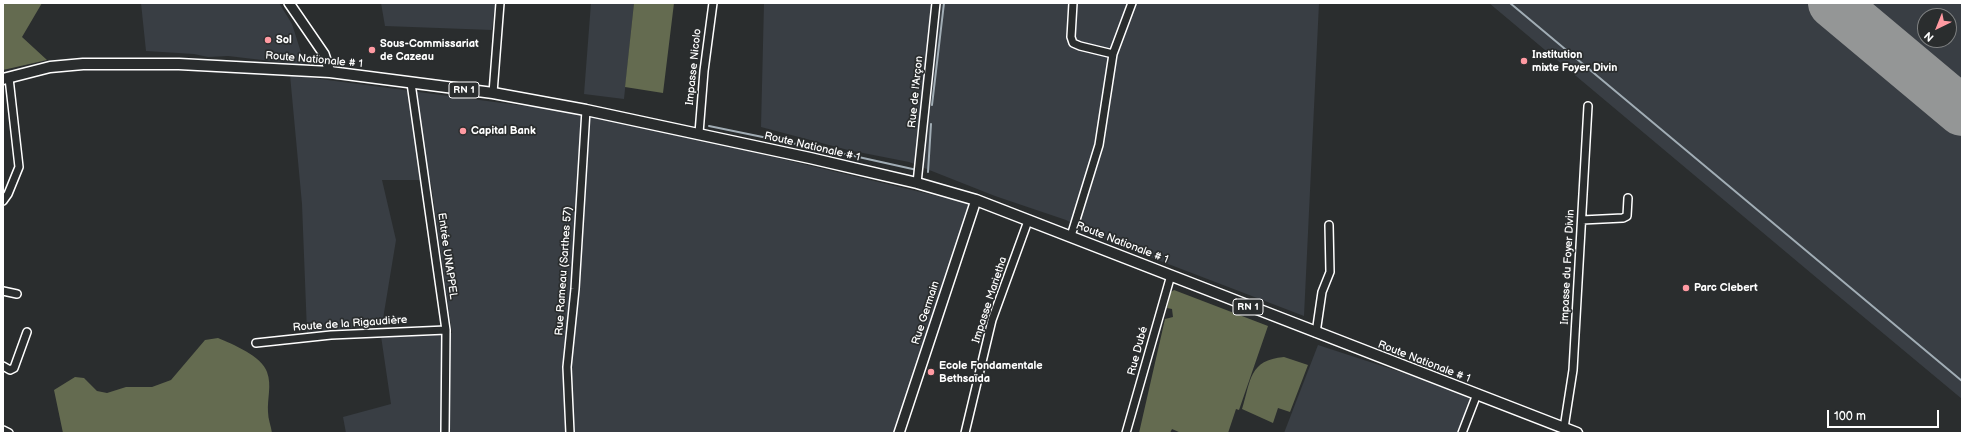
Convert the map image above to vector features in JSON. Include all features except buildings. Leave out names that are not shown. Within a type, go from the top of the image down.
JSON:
[{"type":"main road","name":"Route Nationale # 1","points":[[6,78],[50,67],[83,64],[179,64],[330,72],[493,94],[586,110],[699,133],[917,183],[976,200],[1577,433]]},
{"type":"street","points":[[289,3],[324,54],[330,72]]},
{"type":"street","points":[[493,94],[500,3]]},
{"type":"street","name":"Impasse Nicolo","points":[[699,133],[704,71],[713,3]]},
{"type":"street","name":"Rue de l'Arçon","points":[[917,183],[936,3]]},
{"type":"street","points":[[1073,3],[1071,37],[1074,43],[1080,46],[1113,54]]},
{"type":"street","points":[[1071,236],[1099,145],[1113,54],[1132,3]]},
{"type":"street","points":[[3,201],[8,194],[19,167],[6,78]]},
{"type":"street","name":"Entrée UNAPPEL","points":[[411,83],[446,330],[445,433]]},
{"type":"street","name":"Impasse du Foyer Divin","points":[[1564,428],[1573,370],[1588,106]]},
{"type":"street","name":"Rue Rameau (Sarthes 57)","points":[[570,433],[567,367],[575,289],[586,110]]},
{"type":"street","points":[[1582,220],[1623,218],[1627,216],[1628,198]]},
{"type":"street","name":"Rue Germain","points":[[899,433],[976,200]]},
{"type":"street","name":"Impasse Marietha","points":[[965,433],[992,320],[1028,221]]},
{"type":"street","points":[[1316,333],[1322,292],[1330,272],[1329,225]]},
{"type":"street","name":"Rue Dubé","points":[[1126,433],[1170,275]]},
{"type":"street","points":[[3,291],[17,294]]},
{"type":"street","name":"Route de la Rigaudière","points":[[256,343],[330,335],[446,330]]},
{"type":"street","points":[[3,366],[10,370],[14,368],[27,332]]},
{"type":"street","points":[[1462,433],[1477,394]]},
{"type":"street","points":[[3,430],[9,433]]},
{"type":"shaded area","points":[[141,3],[279,3],[292,24],[305,65],[228,56],[208,57],[194,54],[146,51]]},
{"type":"shaded area","points":[[381,3],[495,3],[492,30],[385,26]]},
{"type":"shaded area","points":[[591,3],[634,3],[624,99],[584,94]]},
{"type":"shaded area","points":[[764,3],[1319,3],[1304,316],[1103,239],[1066,220],[995,196],[909,162],[848,150],[761,127]]},
{"type":"shaded area","points":[[1489,3],[1962,3],[1962,399],[1830,289]]},
{"type":"shaded area","points":[[290,75],[525,106],[576,110],[971,204],[896,433],[346,433],[343,417],[391,404],[381,336],[452,333],[431,183],[419,180],[382,180],[396,240],[382,325],[307,332],[302,204]]},
{"type":"shaded area","points":[[1318,345],[1471,395],[1458,433],[1284,433]]},
{"type":"green space","points":[[3,3],[42,3],[22,37],[47,60],[3,70]]},
{"type":"green space","points":[[634,3],[674,3],[663,93],[625,87]]},
{"type":"green space","points":[[1174,290],[1268,326],[1239,410],[1236,409],[1228,433],[1181,433],[1172,429],[1170,433],[1139,433],[1165,319],[1173,317],[1172,309],[1167,308],[1171,292]]},
{"type":"green space","points":[[218,338],[246,351],[264,366],[269,382],[268,415],[272,433],[63,433],[54,390],[75,377],[84,378],[97,391],[107,393],[126,387],[152,387],[171,380],[205,340]]},
{"type":"green space","points":[[1284,357],[1308,365],[1290,412],[1278,408],[1273,423],[1242,409],[1253,373],[1264,362]]},
{"type":"waterway","points":[[932,105],[944,3]]},
{"type":"waterway","points":[[1510,3],[1962,381]]},
{"type":"waterway","points":[[928,172],[931,124]]},
{"type":"waterway","points":[[709,126],[821,149]]},
{"type":"waterway","points":[[836,152],[917,170]]},
{"type":"runway","points":[[1833,3],[1962,111]]},
{"type":"place","name":"Sol","points":[[268,40]]},
{"type":"place","name":"Sous-Commissariat de Cazeau","points":[[372,50]]},
{"type":"place","name":"Institution mixte Foyer Divin","points":[[1524,61]]},
{"type":"place","name":"Capital Bank","points":[[463,131]]},
{"type":"place","name":"Parc Clebert","points":[[1686,288]]},
{"type":"place","name":"Ecole Fondamentale Bethsaïda","points":[[931,372]]}]
